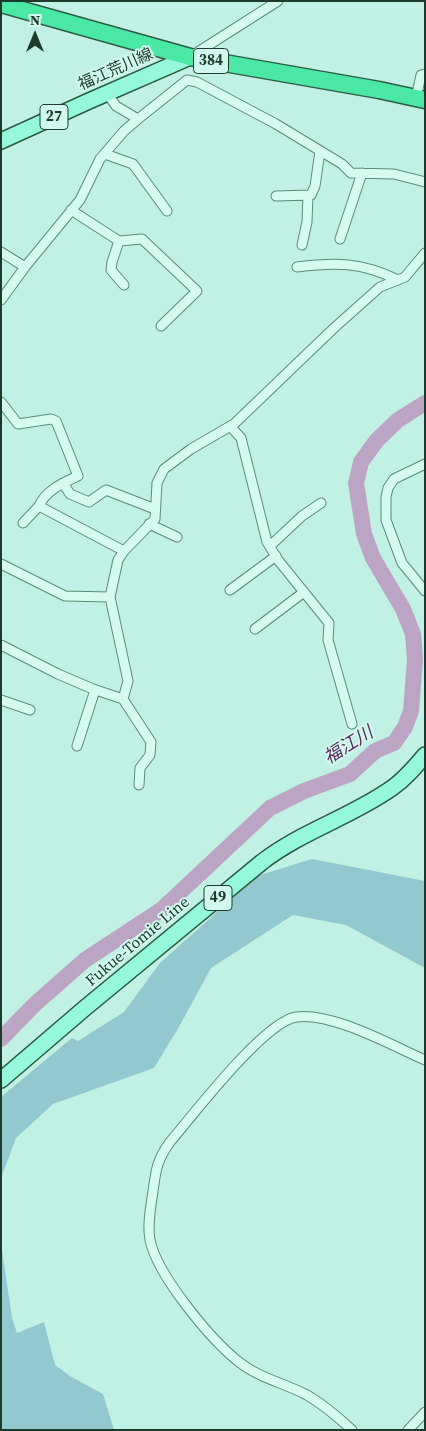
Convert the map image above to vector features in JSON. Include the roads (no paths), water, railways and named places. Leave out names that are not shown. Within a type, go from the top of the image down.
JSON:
[{"type":"highway","name":"384","points":[[1,4],[190,57],[420,99]]},
{"type":"main road","name":"福江荒川線","points":[[1,142],[190,57]]},
{"type":"main road","name":"Fukue-Tomie Line","points":[[1,1080],[262,862],[289,843],[393,788],[425,755]]},
{"type":"street","points":[[190,57],[278,1]]},
{"type":"street","points":[[420,99],[421,75],[425,74]]},
{"type":"street","points":[[1,300],[25,267],[80,200],[100,159],[124,131],[187,80],[197,82],[276,124],[342,164],[351,173],[394,174],[425,182]]},
{"type":"street","points":[[107,93],[116,106],[138,119]]},
{"type":"street","points":[[276,196],[311,195],[315,186],[320,151]]},
{"type":"street","points":[[105,154],[133,164],[167,211]]},
{"type":"street","points":[[340,239],[362,173]]},
{"type":"street","points":[[302,245],[307,222],[308,195]]},
{"type":"street","points":[[71,210],[119,241],[142,240],[197,292],[162,326]]},
{"type":"street","points":[[119,241],[111,270],[124,286]]},
{"type":"street","points":[[1,252],[25,267]]},
{"type":"street","points":[[123,699],[128,681],[110,597],[118,560],[124,551],[155,519],[157,483],[164,469],[191,449],[230,426],[380,287],[405,277],[425,253]]},
{"type":"street","points":[[297,267],[323,264],[350,265],[378,270],[398,280]]},
{"type":"street","points":[[1,402],[18,424],[51,419],[56,421],[78,476],[63,483],[42,499],[39,506],[23,523]]},
{"type":"street","points":[[230,426],[241,438],[270,546],[329,623],[328,640],[352,724]]},
{"type":"street","points":[[425,464],[394,479],[388,488],[386,497],[386,520],[402,564],[425,591]]},
{"type":"street","points":[[63,483],[70,494],[88,502],[106,490],[156,509]]},
{"type":"street","points":[[270,546],[302,516],[321,503]]},
{"type":"street","points":[[39,506],[124,551]]},
{"type":"street","points":[[149,524],[177,537]]},
{"type":"street","points":[[230,590],[276,556]]},
{"type":"street","points":[[1,564],[65,596],[110,597]]},
{"type":"street","points":[[255,629],[304,592]]},
{"type":"street","points":[[1,645],[58,674],[95,690],[123,699],[151,742],[150,755],[140,768],[139,785]]},
{"type":"street","points":[[77,746],[95,690]]},
{"type":"street","points":[[1,700],[30,710]]},
{"type":"street","points":[[352,1430],[326,1407],[306,1395],[262,1376],[239,1362],[219,1345],[194,1315],[163,1270],[155,1256],[150,1239],[150,1213],[156,1166],[161,1154],[170,1142],[237,1064],[261,1039],[280,1024],[295,1017],[325,1019],[356,1030],[425,1060]]},
{"type":"street","points":[[408,1430],[425,1412]]},
{"type":"waterway","name":"福江川","points":[[1,1039],[35,1004],[85,960],[161,910],[270,808],[304,791],[350,774],[375,751],[394,743],[405,727],[411,711],[415,659],[413,634],[403,609],[373,558],[364,534],[356,483],[361,462],[377,440],[398,420],[425,403]]}]
